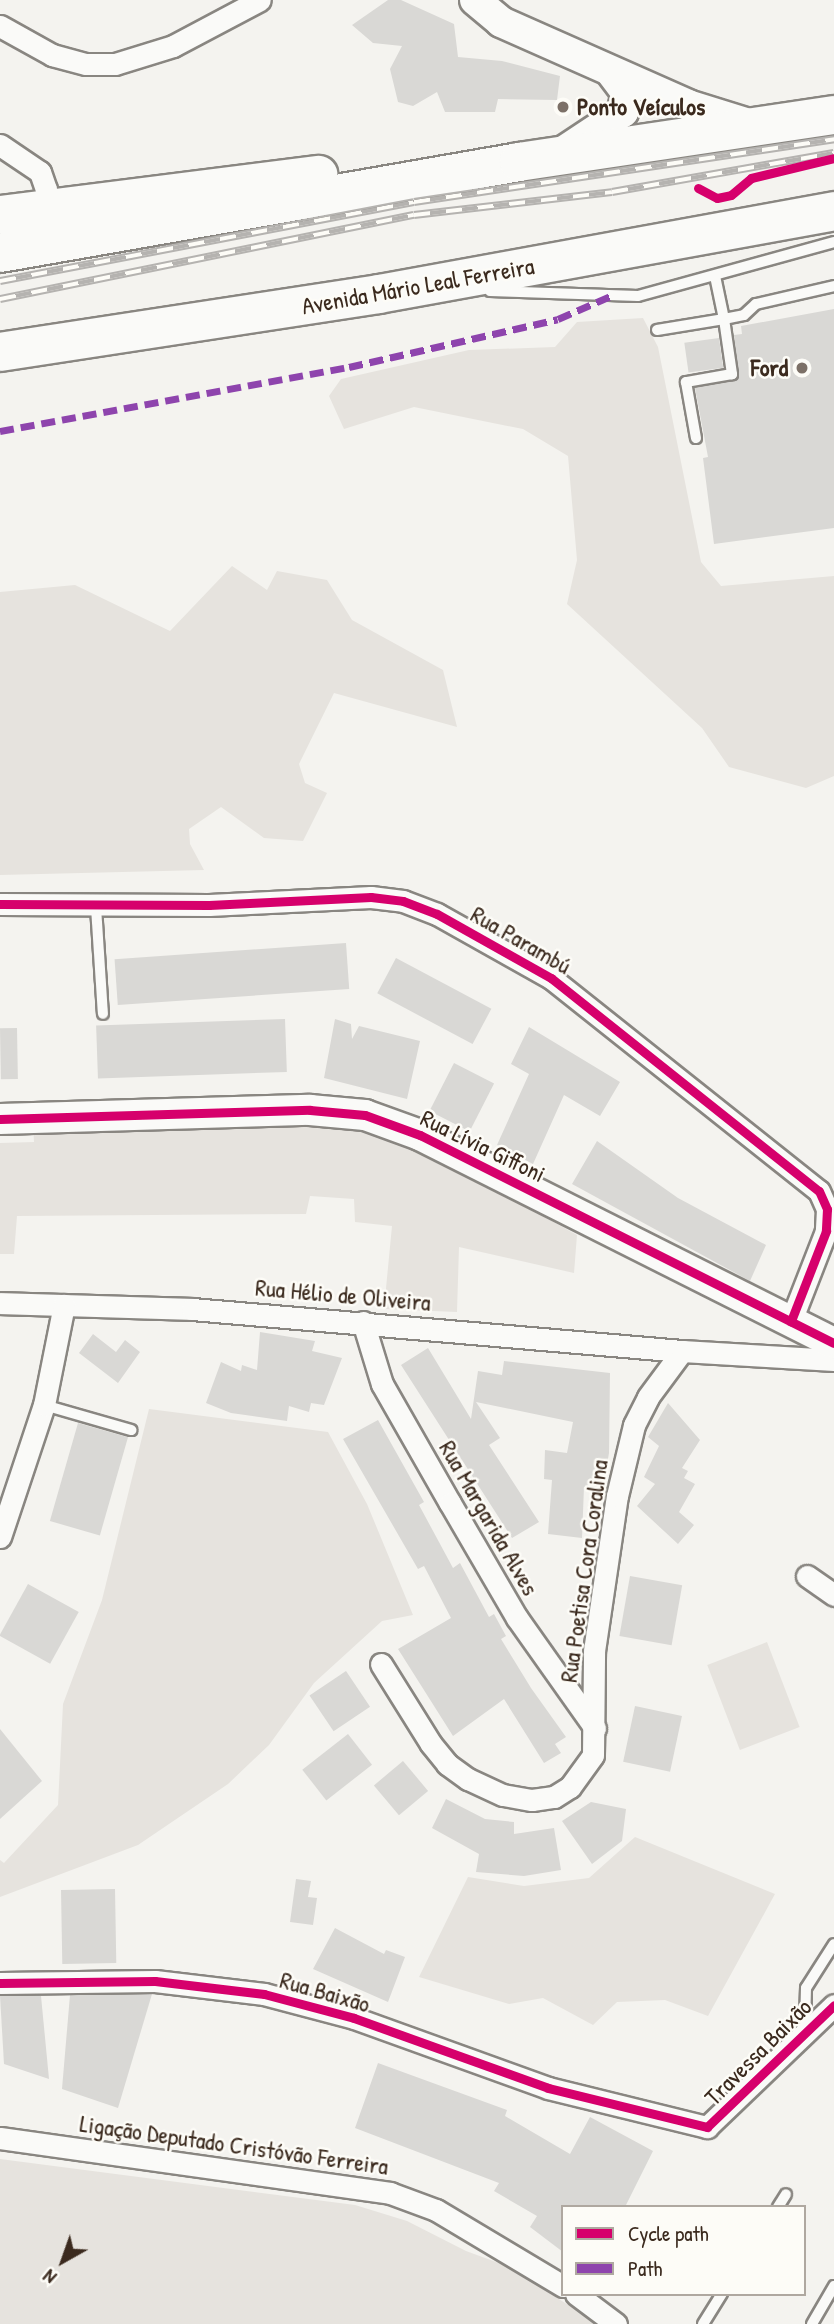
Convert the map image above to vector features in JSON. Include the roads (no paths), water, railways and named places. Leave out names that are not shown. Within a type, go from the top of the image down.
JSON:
[{"type":"highway","points":[[0,253],[536,159],[766,128],[834,115]]},
{"type":"highway","points":[[0,215],[345,172],[536,159]]},
{"type":"highway","name":"Avenida Mário Leal Ferreira","points":[[0,352],[72,344],[379,294],[834,211]]},
{"type":"street","points":[[0,26],[52,55],[86,64],[115,64],[173,46],[260,0]]},
{"type":"street","points":[[475,0],[489,15],[610,71],[716,116],[766,128]]},
{"type":"street","points":[[536,159],[623,112],[626,92],[610,71]]},
{"type":"street","points":[[0,145],[40,172],[46,189],[45,208]]},
{"type":"street","points":[[0,364],[72,344]]},
{"type":"street","name":"Rua Parambú","points":[[0,904],[96,907],[371,897],[403,901],[437,914],[551,978],[819,1191],[827,1209],[825,1231],[791,1321]]},
{"type":"street","name":"Rua Lívia Giffoni","points":[[0,1119],[310,1110],[365,1115],[421,1135],[834,1343]]},
{"type":"street","name":"Rua Hélio de Oliveira","points":[[0,1303],[363,1322],[682,1351]]},
{"type":"street","points":[[0,1536],[44,1405],[64,1305]]},
{"type":"street","name":"Rua Margarida Alves","points":[[363,1322],[382,1384],[443,1491],[517,1618],[595,1728]]},
{"type":"street","points":[[682,1351],[834,1360]]},
{"type":"street","name":"Rua Poetisa Cora Coralina","points":[[381,1664],[447,1764],[503,1795],[533,1800],[554,1797],[570,1787],[593,1755],[594,1651],[627,1451],[648,1397],[682,1351]]},
{"type":"street","points":[[807,1576],[834,1595]]},
{"type":"street","name":"Rua Baixão","points":[[0,1983],[88,1979],[155,1981],[264,1994],[354,2018],[548,2088],[626,2109]]},
{"type":"street","name":"Travessa Baixão","points":[[626,2109],[671,2115],[707,2127],[805,2028],[834,2005]]},
{"type":"street","name":"Ligação Deputado Cristóvão Ferreira","points":[[0,2138],[390,2193],[436,2210],[561,2285]]},
{"type":"street","points":[[579,2296],[616,2324]]},
{"type":"lane","points":[[474,292],[638,296],[834,242]]},
{"type":"lane","points":[[696,438],[687,382],[732,374],[715,276]]},
{"type":"lane","points":[[657,330],[744,315],[756,304],[834,286]]},
{"type":"lane","points":[[379,294],[461,292]]},
{"type":"lane","points":[[96,907],[103,1014]]},
{"type":"lane","points":[[44,1405],[131,1430]]},
{"type":"lane","points":[[805,2028],[806,1988],[834,1944]]},
{"type":"lane","points":[[779,2205],[786,2194]]},
{"type":"lane","points":[[812,2324],[834,2286]]},
{"type":"lane","points":[[703,2324],[721,2296]]},
{"type":"railway","points":[[0,281],[414,202],[834,139]]},
{"type":"railway","points":[[0,299],[414,215],[612,192],[834,153]]},
{"type":"place","name":"Ponto Veículos","points":[[563,107]]},
{"type":"place","name":"Ford","points":[[802,368]]}]
